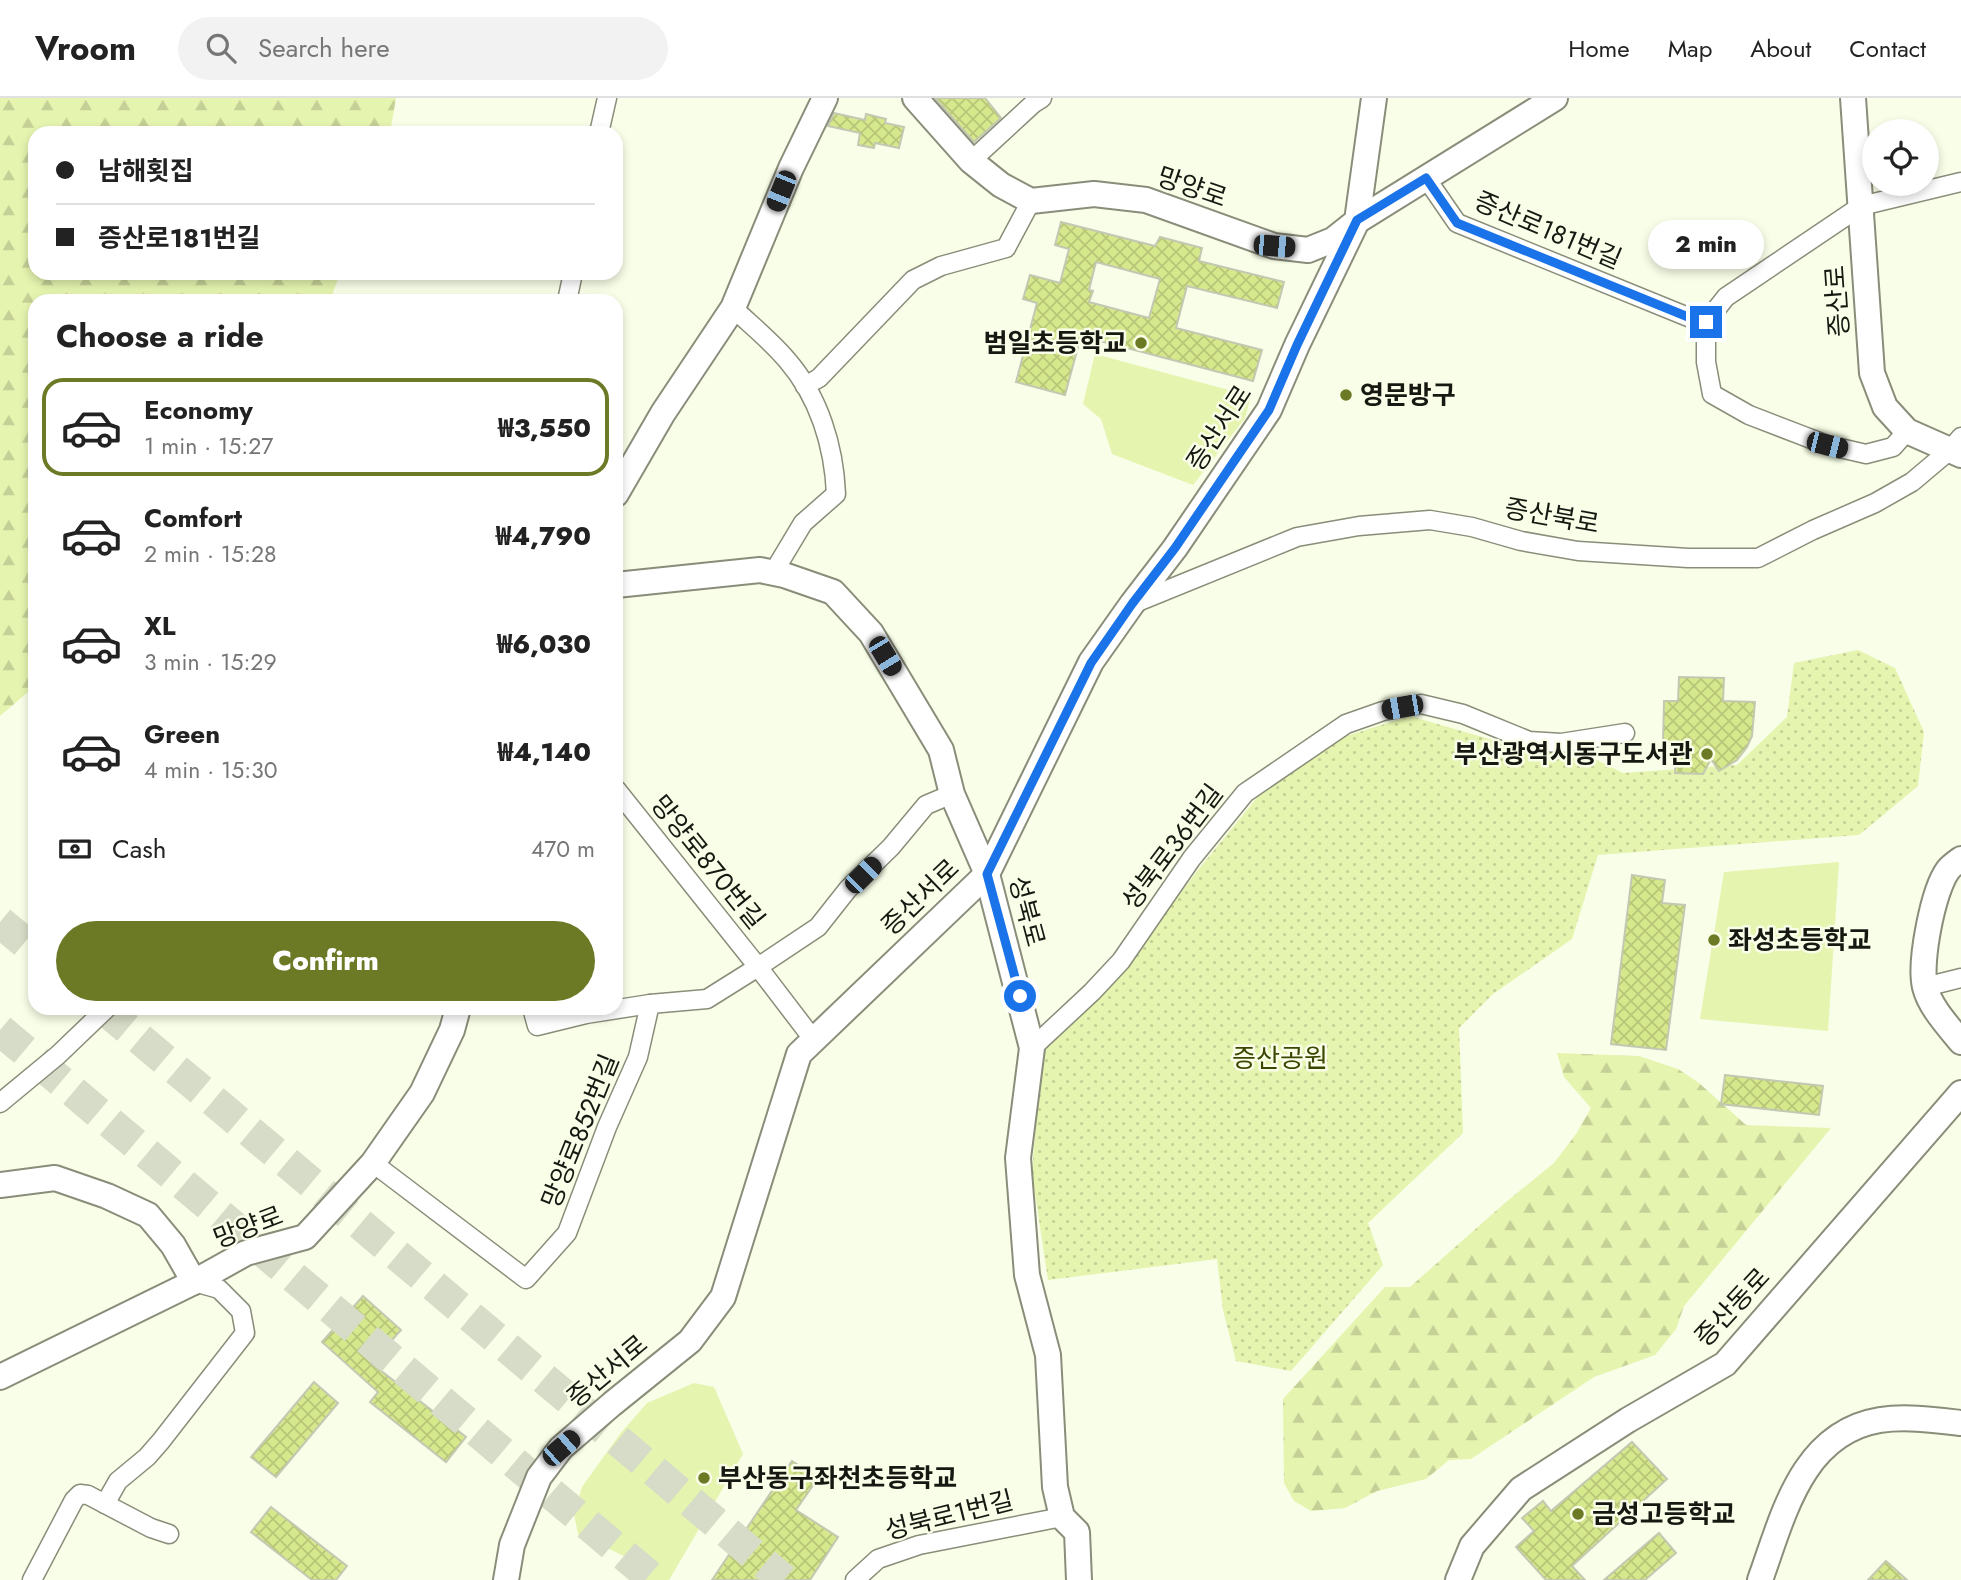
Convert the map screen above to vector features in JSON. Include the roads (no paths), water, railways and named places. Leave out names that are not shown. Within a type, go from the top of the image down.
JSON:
[{"type":"street","points":[[601,126],[607,98]]},
{"type":"street","points":[[623,482],[663,413],[733,308],[791,168],[825,98]]},
{"type":"street","points":[[805,386],[819,378],[913,280],[941,266],[1006,248],[1031,201],[1001,185],[971,161],[915,98]]},
{"type":"street","points":[[971,161],[1042,98]]},
{"type":"street","points":[[1357,220],[1374,98]]},
{"type":"street","points":[[1357,220],[1555,98]]},
{"type":"street","name":"증산로","points":[[1853,98],[1872,373],[1885,407],[1907,431],[1957,448]]},
{"type":"street","name":"증산로181번길","points":[[1426,178],[1457,223],[1706,322]]},
{"type":"street","points":[[1907,431],[1892,447],[1866,454],[1827,445],[1749,415],[1712,394],[1706,362],[1706,322],[1726,297],[1861,206],[1961,182]]},
{"type":"street","name":"망양로","points":[[1031,201],[1094,194],[1146,200],[1274,246],[1308,250],[1333,240],[1357,220]]},
{"type":"street","name":"증산서로","points":[[506,1580],[512,1545],[539,1477],[561,1448],[690,1341],[723,1297],[799,1054],[987,874],[1091,663],[1175,548],[1269,410],[1357,220]]},
{"type":"street","points":[[733,308],[787,360],[805,386],[818,408],[835,472],[836,494],[803,523],[773,573]]},
{"type":"street","name":"증산북로","points":[[1132,604],[1297,537],[1359,526],[1430,520],[1578,551],[1688,558],[1758,558],[1875,503],[1912,482],[1957,448]]},
{"type":"street","name":"성북로","points":[[623,584],[760,570],[833,592],[871,633],[941,750],[952,794],[987,874],[1032,1048],[1018,1158],[1027,1275],[1048,1355],[1055,1487],[1062,1517],[1077,1532],[1079,1580]]},
{"type":"street","name":"성북로36번길","points":[[1032,1048],[1121,961],[1192,858],[1245,793],[1346,724],[1383,711],[1421,704],[1463,714],[1529,741],[1561,743],[1625,733]]},
{"type":"street","points":[[623,1008],[707,999],[758,967],[818,927],[848,888],[891,847],[926,805],[952,794]]},
{"type":"street","name":"망양로870번길","points":[[623,798],[758,967]]},
{"type":"street","points":[[1961,859],[1948,869],[1934,901],[1923,963],[1925,987],[1931,1002],[1961,1042]]},
{"type":"street","points":[[758,967],[813,1039]]},
{"type":"street","points":[[1925,987],[1961,978]]},
{"type":"street","name":"망양로852번길","points":[[373,1163],[526,1279],[567,1233],[607,1127],[638,1058],[650,1004]]},
{"type":"street","points":[[0,1103],[58,1055],[100,1015]]},
{"type":"street","name":"망양로","points":[[0,1377],[194,1282],[246,1253],[304,1237],[373,1163],[422,1093],[452,1030],[456,1015]]},
{"type":"street","points":[[533,1015],[537,1026],[582,1015]]},
{"type":"street","name":"증산동로","points":[[1458,1580],[1472,1546],[1521,1489],[1629,1420],[1726,1364],[1961,1093]]},
{"type":"street","points":[[0,1185],[55,1178],[107,1196],[148,1215],[173,1245],[194,1282],[219,1289],[241,1311],[245,1333],[161,1441],[147,1457],[118,1481],[105,1504]]},
{"type":"street","points":[[1760,1580],[1783,1512],[1808,1464],[1818,1452],[1847,1430],[1880,1420],[1924,1419],[1961,1423]]},
{"type":"street","points":[[32,1580],[74,1500],[80,1494],[88,1495],[151,1528],[169,1534]]},
{"type":"street","name":"성북로1번길","points":[[855,1580],[878,1559],[919,1545],[1062,1517]]},
{"type":"tunnel","points":[[0,922],[28,945]]},
{"type":"tunnel","points":[[111,1015],[784,1580]]},
{"type":"tunnel","points":[[0,1030],[654,1580]]},
{"type":"place","name":"범일초등학교","points":[[1141,343]]},
{"type":"place","name":"영문방구","points":[[1346,395]]},
{"type":"place","name":"부산광역시동구도서관","points":[[1707,754]]},
{"type":"place","name":"좌성초등학교","points":[[1714,940]]},
{"type":"place","name":"부산동구좌천초등학교","points":[[704,1478]]},
{"type":"place","name":"금성고등학교","points":[[1578,1514]]},
{"type":"park label","name":"증산공원","points":[[1280,1058]]}]
